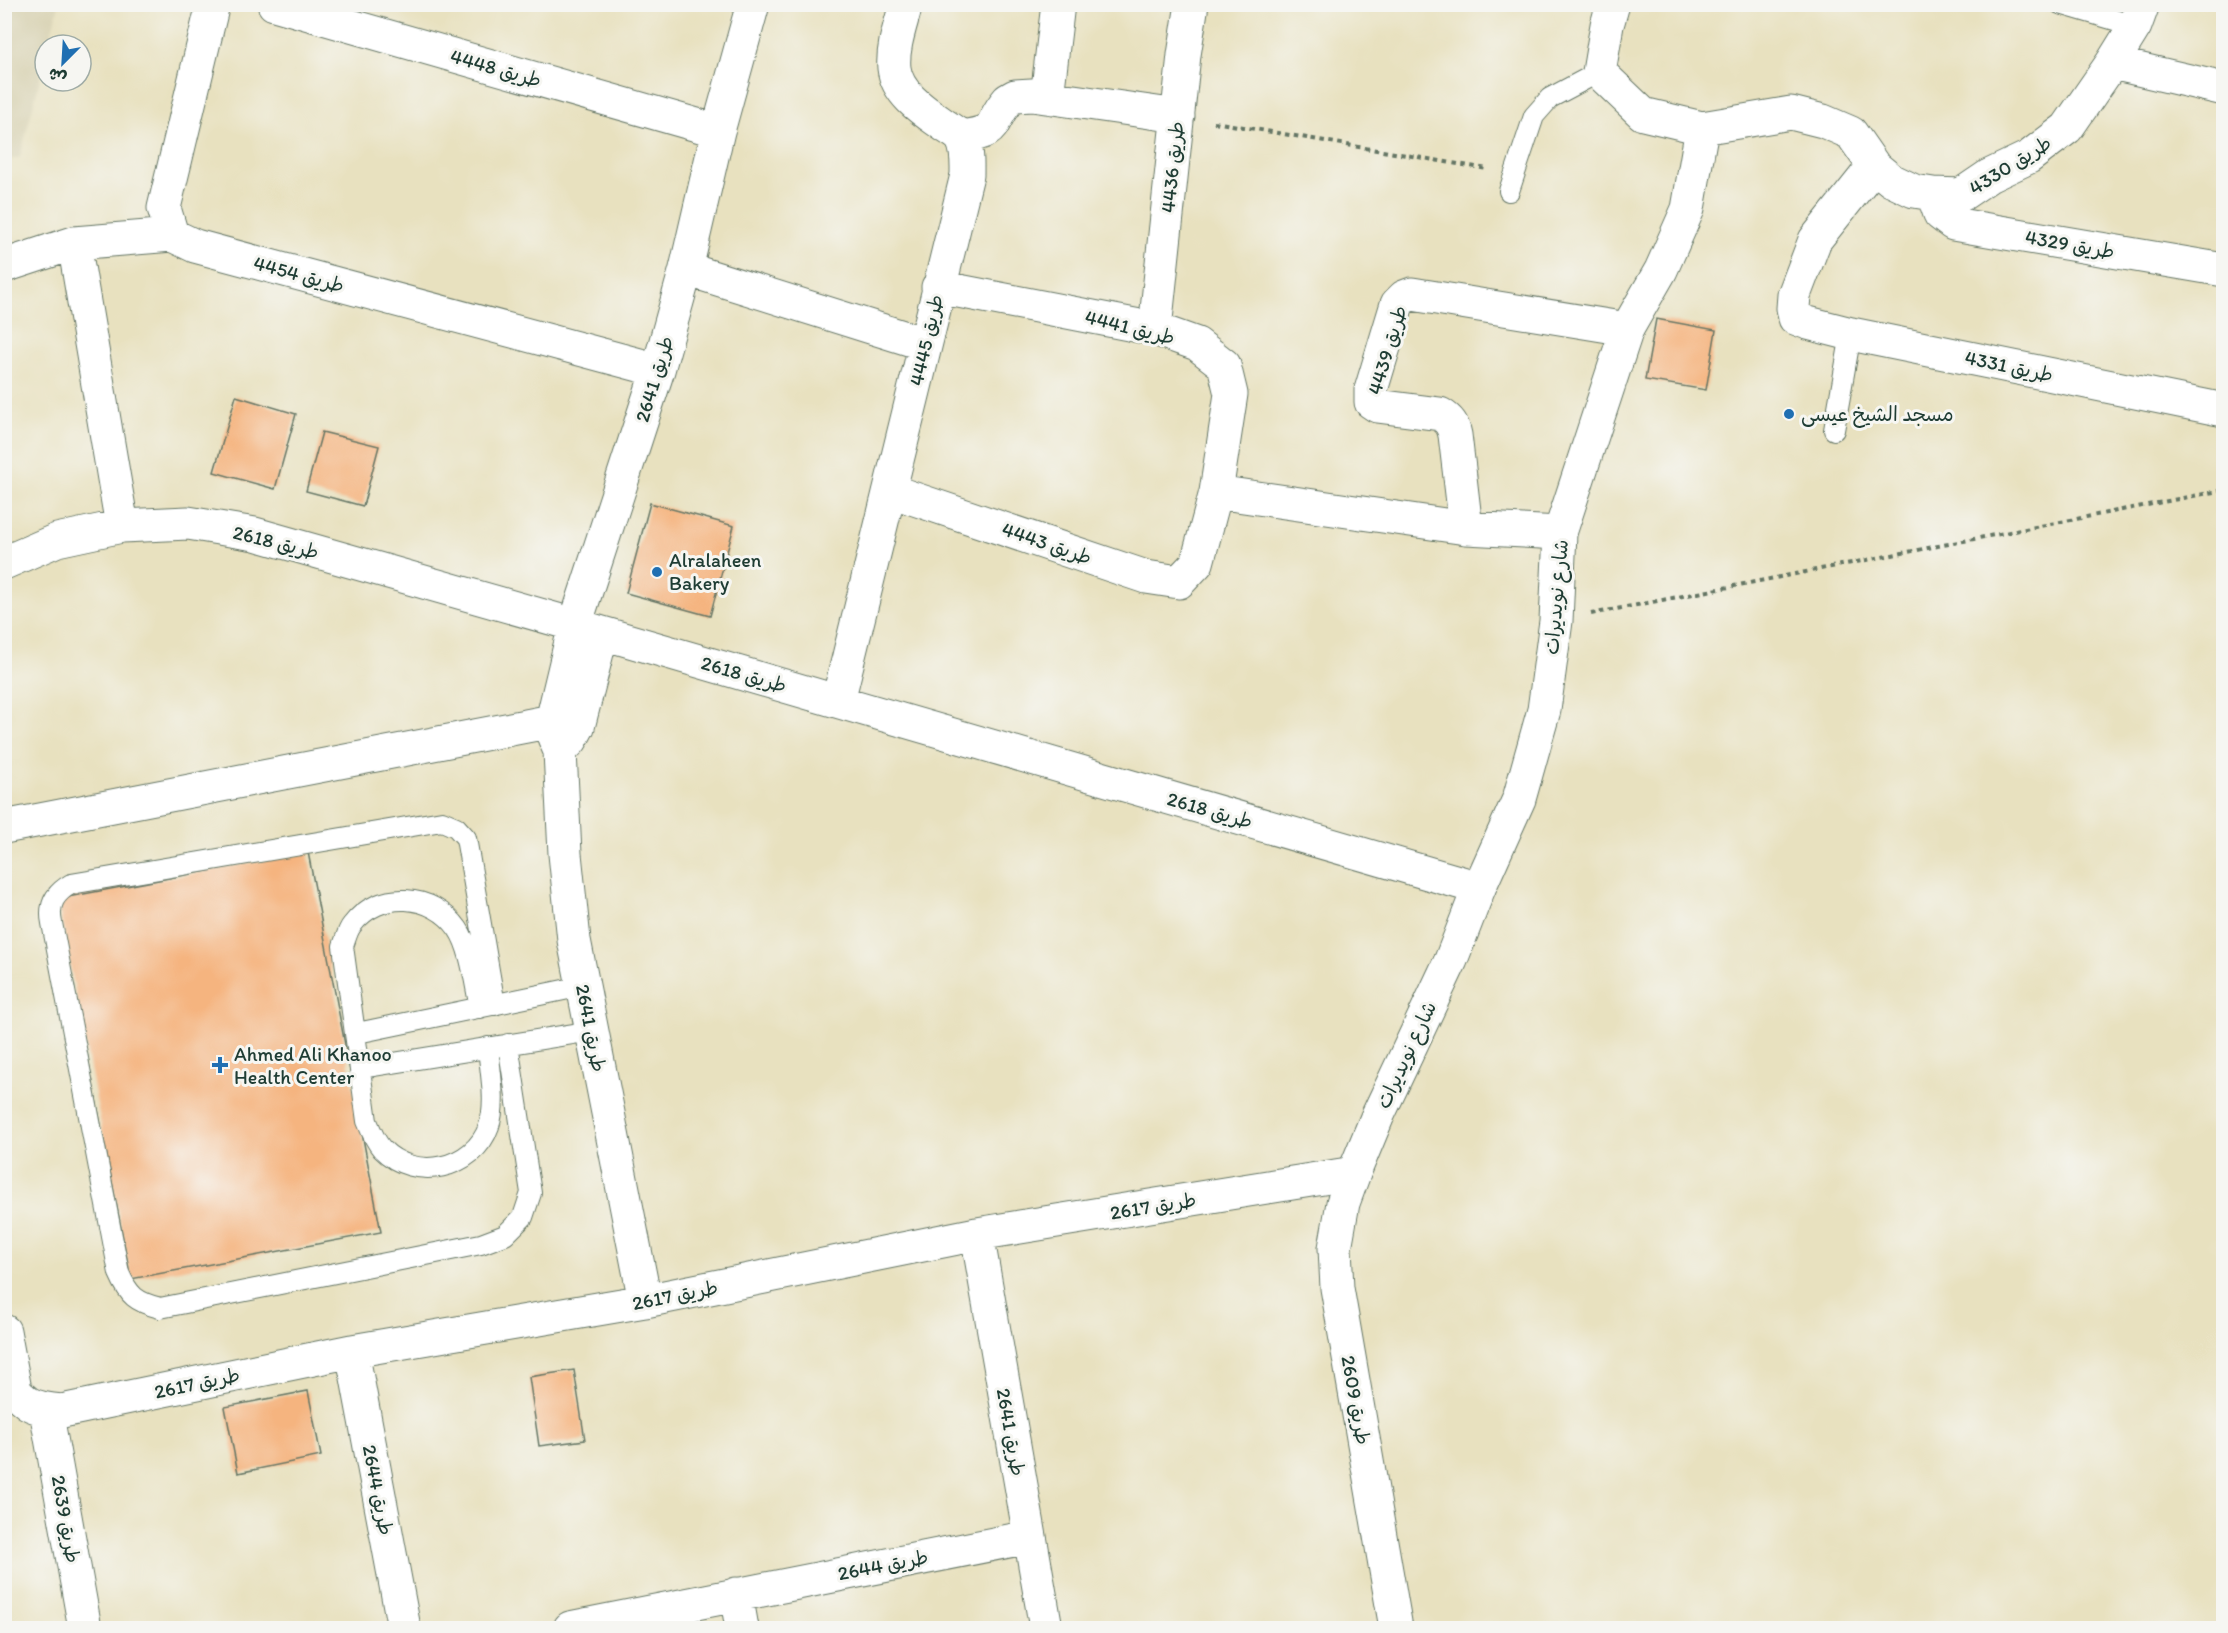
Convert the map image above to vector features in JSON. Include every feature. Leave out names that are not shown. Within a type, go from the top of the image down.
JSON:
[{"type":"street","points":[[4,266],[74,243],[172,235],[164,208],[213,4]]},
{"type":"street","name":"طريق 4448","points":[[274,4],[718,130]]},
{"type":"street","name":"طريق 2641","points":[[645,1301],[574,940],[556,736],[571,740],[578,727],[589,629],[686,269],[718,130],[753,4]]},
{"type":"street","points":[[906,4],[894,56],[894,69],[898,82],[904,93],[929,115],[961,137],[985,132],[991,128],[1003,106],[1015,96],[1032,95],[1178,116]]},
{"type":"street","points":[[1047,97],[1059,4]]},
{"type":"street","name":"طريق 4436","points":[[1155,329],[1184,55],[1192,4]]},
{"type":"street","points":[[1613,4],[1599,72],[1643,114],[1702,128],[1791,113],[1823,121],[1851,133],[1874,166],[1891,180],[1923,193]]},
{"type":"street","name":"طريق 4330","points":[[1923,193],[1961,195],[1989,176],[2029,157],[2067,128],[2112,63],[2139,15]]},
{"type":"street","points":[[2112,63],[2223,89]]},
{"type":"street","name":"شارع نويديرات","points":[[1354,1173],[1378,1115],[1451,960],[1522,788],[1544,710],[1556,621],[1560,533],[1627,329],[1661,270],[1688,209],[1702,128]]},
{"type":"street","name":"طريق 4445","points":[[838,701],[967,175],[966,149],[961,137]]},
{"type":"street","name":"طريق 4331","points":[[1874,166],[1815,240],[1794,295],[1793,308],[1796,318],[1851,334],[2223,410]]},
{"type":"street","name":"طريق 4329","points":[[1923,193],[1940,214],[1953,224],[2223,270]]},
{"type":"street","name":"طريق 4454","points":[[172,235],[195,246],[658,370]]},
{"type":"street","points":[[74,243],[122,526]]},
{"type":"street","points":[[686,269],[925,345]]},
{"type":"street","name":"طريق 4441","points":[[938,287],[1155,329],[1197,344],[1224,365],[1231,394],[1216,492],[1197,563]]},
{"type":"street","name":"طريق 4439","points":[[1466,528],[1455,435],[1448,419],[1440,414],[1377,406],[1371,402],[1369,396],[1397,304],[1404,297],[1412,294],[1627,329]]},
{"type":"street","name":"طريق 4443","points":[[891,491],[1146,577],[1179,582],[1197,563]]},
{"type":"street","points":[[1216,492],[1466,528],[1560,533]]},
{"type":"street","name":"طريق 2618","points":[[4,563],[57,540],[122,526],[188,523],[255,534],[1479,888]]},
{"type":"street","points":[[4,827],[556,736]]},
{"type":"street","name":"طريق 2617","points":[[46,1410],[62,1411],[352,1351],[645,1301],[977,1234],[1354,1173]]},
{"type":"street","name":"طريق 2609","points":[[1354,1173],[1343,1203],[1335,1248],[1337,1288],[1396,1629]]},
{"type":"street","name":"طريق 2641","points":[[977,1234],[1046,1629]]},
{"type":"street","points":[[4,1331],[10,1387],[29,1403],[46,1410]]},
{"type":"street","name":"طريق 2644","points":[[352,1351],[404,1629]]},
{"type":"street","name":"طريق 2639","points":[[46,1410],[86,1629]]},
{"type":"street","name":"طريق 2644","points":[[570,1629],[1029,1537]]},
{"type":"street","points":[[736,1594],[742,1629]]},
{"type":"lane","points":[[2060,4],[2139,15]]},
{"type":"lane","points":[[1512,182],[1534,116],[1550,98],[1599,72]]},
{"type":"lane","points":[[1834,430],[1851,334]]},
{"type":"lane","points":[[487,1007],[466,838],[456,827],[442,822],[71,884],[62,889],[55,896],[50,914],[119,1273],[127,1291],[141,1304],[160,1308],[481,1244],[505,1235],[523,1217],[531,1193],[508,1044]]},
{"type":"lane","points":[[487,1007],[465,945],[453,924],[435,908],[405,899],[389,900],[374,906],[350,927],[343,946],[367,1121],[372,1136],[382,1149],[395,1159],[410,1166],[426,1169],[441,1168],[457,1162],[470,1153],[481,1142],[489,1127],[492,1112],[488,1047]]},
{"type":"lane","points":[[362,1032],[583,986]]},
{"type":"lane","points":[[368,1066],[592,1031]]},
{"type":"path","points":[[1178,116],[1512,182]]},
{"type":"path","points":[[1556,621],[2223,490]]},
{"type":"shaded area","points":[[4,5],[59,5],[51,33],[33,33],[33,93],[36,93],[20,157],[5,161]]},
{"type":"building","points":[[1656,319],[1716,330],[1706,390],[1645,380]]},
{"type":"building","points":[[236,396],[296,414],[275,489],[214,472]]},
{"type":"building","points":[[322,432],[379,446],[363,506],[306,491]]},
{"type":"building","points":[[650,503],[734,526],[710,616],[626,593]]},
{"type":"building","name":"Ahmed Ali Khanoo Health Center","points":[[308,852],[381,1232],[131,1279],[57,899]]},
{"type":"building","points":[[574,1370],[585,1440],[539,1446],[529,1377]]},
{"type":"building","points":[[308,1391],[321,1456],[238,1473],[225,1407]]},
{"type":"place","name":"مسجد الشيخ عيسى","points":[[1789,414]]},
{"type":"place","name":"Alralaheen Bakery","points":[[657,572]]},
{"type":"place","name":"Ahmed Ali Khanoo Health Center","points":[[220,1065]]}]
